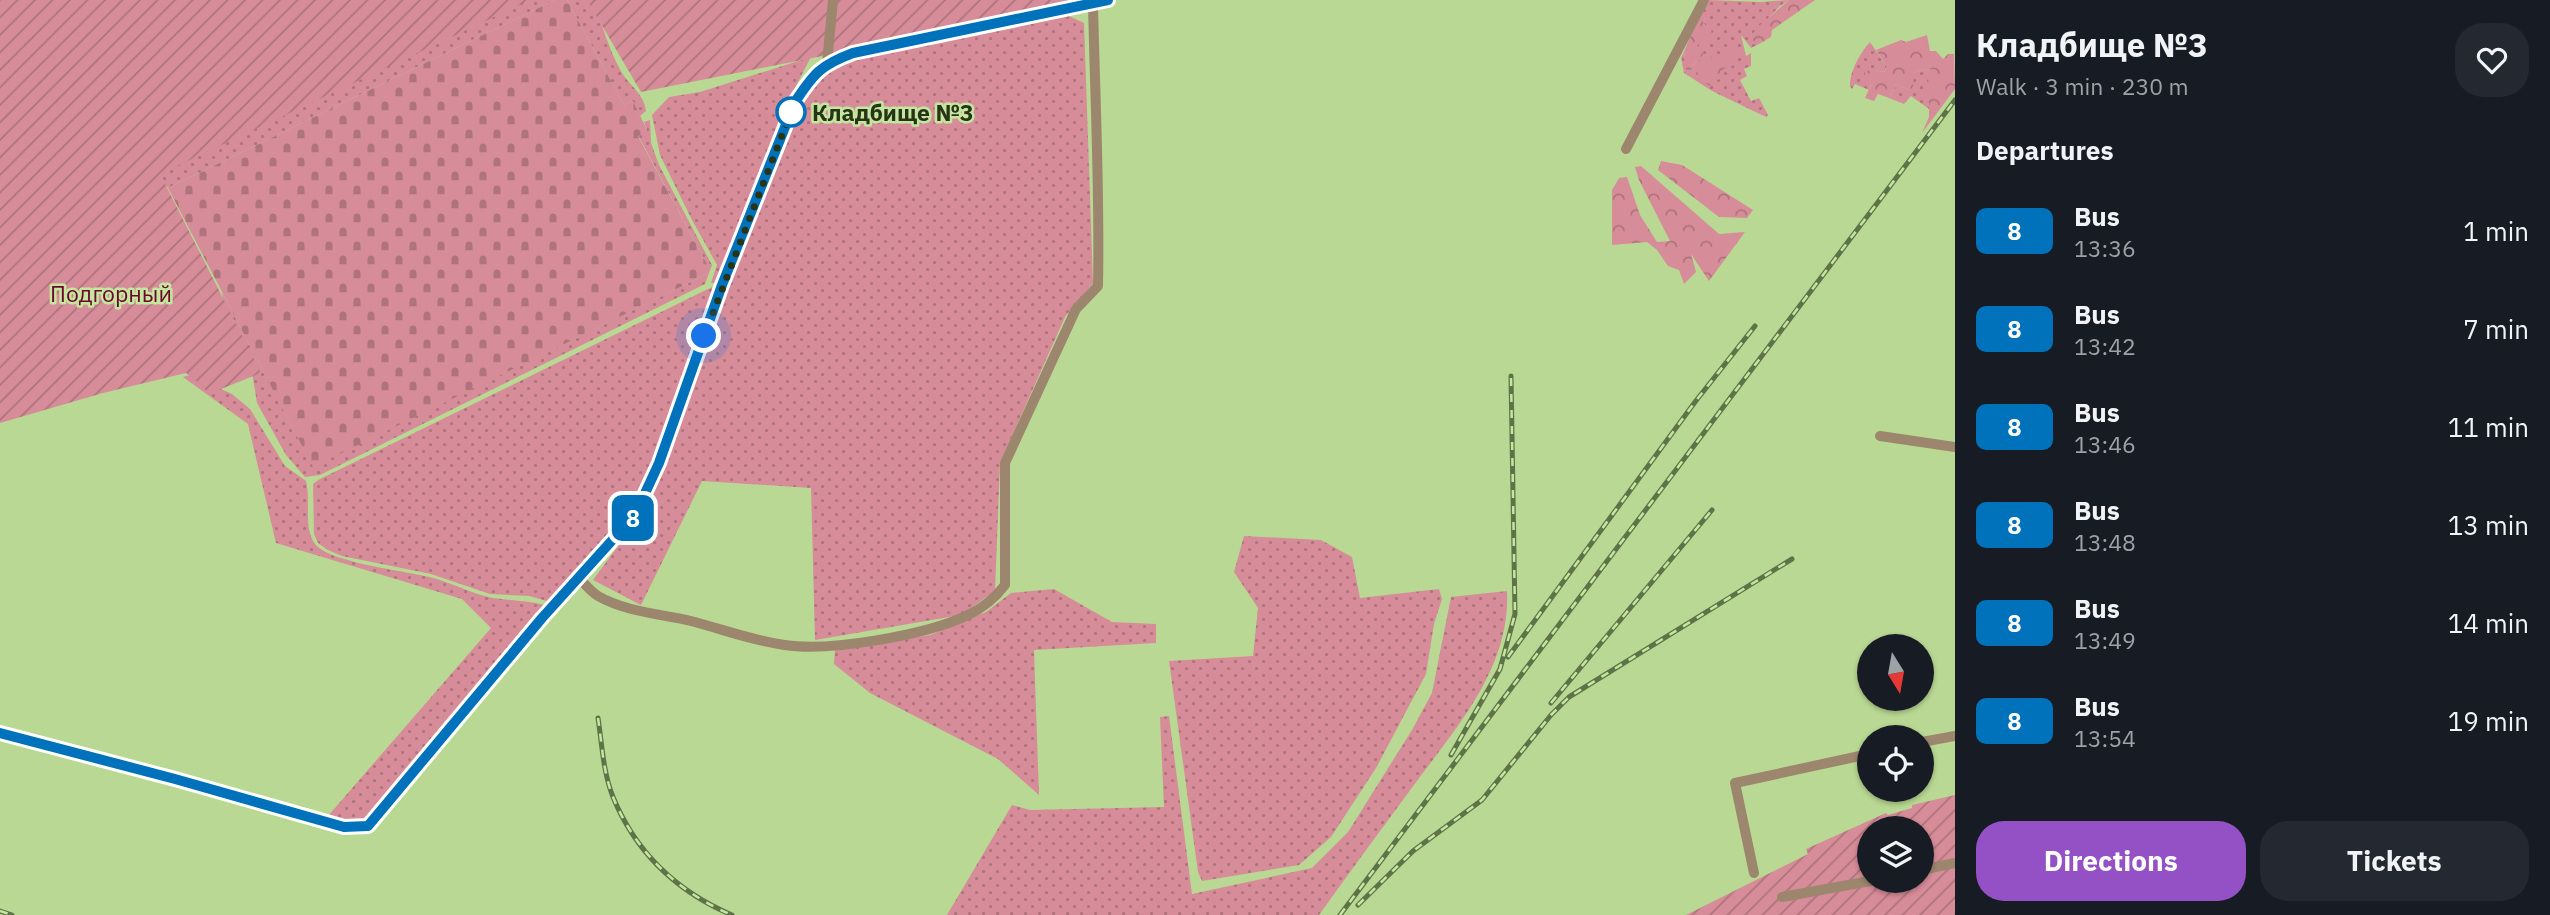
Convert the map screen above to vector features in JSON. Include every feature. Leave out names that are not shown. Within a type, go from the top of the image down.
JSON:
[{"type":"main road","points":[[579,578],[635,515],[659,463],[722,285],[795,102],[809,80],[827,63],[853,53],[1108,0]]},
{"type":"street","points":[[827,63],[833,0]]},
{"type":"street","points":[[1626,149],[1704,0]]},
{"type":"street","points":[[579,578],[597,596],[632,609],[783,645],[814,648],[891,637],[940,626],[970,615],[995,597],[1005,585],[1005,463],[1076,309],[1098,286],[1100,226],[1096,177],[1093,4]]},
{"type":"street","points":[[1880,436],[1955,447]]},
{"type":"street","points":[[1934,740],[1955,736]]},
{"type":"street","points":[[1754,873],[1735,783],[1857,757]]},
{"type":"street","points":[[1934,867],[1955,863]]},
{"type":"street","points":[[1782,897],[1857,883]]},
{"type":"green space","name":"Подгорный","points":[[0,0],[530,0],[160,174],[261,373],[211,393],[186,373],[103,393],[0,423]]},
{"type":"green space","points":[[435,0],[555,0],[168,188],[157,174]]},
{"type":"green space","points":[[555,0],[567,0],[624,105],[633,101],[647,130],[638,136],[709,268],[709,273],[313,467],[168,188]]},
{"type":"green space","points":[[567,0],[593,0],[617,65],[643,100],[646,111],[640,116],[633,101],[624,105]]},
{"type":"green space","points":[[587,0],[1103,0],[641,92]]},
{"type":"green space","points":[[1708,0],[1789,0],[1750,37],[1759,44],[1751,48],[1741,35],[1746,56],[1751,53],[1751,66],[1744,69],[1747,76],[1740,80],[1751,101],[1759,98],[1768,115],[1766,117],[1712,91],[1684,73],[1681,58],[1690,39],[1684,55],[1693,75],[1691,67],[1702,56],[1696,45],[1706,40],[1703,21],[1705,18],[1700,17]]},
{"type":"green space","points":[[1789,0],[1815,0],[1772,30],[1771,37],[1759,44],[1749,38],[1759,26]]},
{"type":"green space","points":[[1707,15],[1709,19],[1705,18],[1703,21],[1706,27],[1711,28],[1712,37],[1697,45],[1704,51],[1691,67],[1691,77],[1684,62],[1686,47],[1700,17]]},
{"type":"green space","points":[[1069,16],[1084,23],[1093,283],[1065,317],[1000,463],[995,591],[961,615],[815,640],[811,488],[702,481],[641,605],[593,580],[639,518],[730,277],[803,97],[836,64]]},
{"type":"green space","points":[[1927,35],[1930,51],[1936,51],[1943,59],[1948,54],[1954,54],[1955,89],[1922,133],[1929,117],[1929,102],[1925,100],[1924,92],[1929,85],[1928,79],[1936,70],[1923,69],[1914,73],[1913,87],[1909,90],[1896,84],[1889,98],[1878,94],[1874,101],[1865,98],[1871,85],[1865,79],[1865,71],[1884,72],[1887,67],[1876,50],[1901,40],[1906,42]]},
{"type":"green space","points":[[1870,42],[1887,67],[1884,72],[1875,70],[1869,90],[1855,84],[1852,89],[1850,80],[1854,68]]},
{"type":"green space","points":[[1734,48],[1736,51],[1732,58],[1733,65],[1729,69],[1724,68],[1724,75],[1710,86],[1698,79],[1697,65],[1700,61],[1704,64],[1716,53],[1722,57]]},
{"type":"green space","points":[[811,57],[772,140],[719,283],[711,283],[717,265],[660,155],[652,115],[669,97],[700,92]]},
{"type":"green space","points":[[1923,69],[1936,70],[1929,85],[1929,109],[1911,96],[1904,104],[1889,98],[1896,84],[1909,90],[1914,73]]},
{"type":"green space","points":[[650,120],[651,143],[659,165],[712,265],[705,284],[320,475],[305,477],[286,455],[257,403],[253,378],[222,292],[313,466],[709,273],[709,268],[638,135],[647,130],[644,122]]},
{"type":"green space","points":[[1661,161],[1682,165],[1753,210],[1747,218],[1719,217],[1658,170]]},
{"type":"green space","points":[[1641,166],[1719,234],[1745,232],[1709,281],[1691,254],[1696,272],[1684,284],[1679,270],[1668,266],[1657,250],[1647,242],[1612,245],[1612,190],[1619,178],[1627,177],[1640,215],[1657,242],[1670,241],[1639,180],[1635,167]]},
{"type":"green space","points":[[712,287],[714,296],[631,511],[558,599],[547,601],[529,596],[490,594],[431,574],[342,556],[318,543],[314,534],[313,484],[318,480]]},
{"type":"green space","points":[[190,375],[232,394],[250,409],[285,466],[306,481],[309,530],[315,544],[324,551],[354,562],[437,579],[486,596],[551,607],[368,819],[353,824],[328,816],[491,628],[462,599],[276,543],[248,424],[183,377]]},
{"type":"green space","points":[[1244,536],[1321,540],[1352,557],[1360,598],[1439,589],[1442,599],[1434,624],[1426,674],[1376,768],[1331,837],[1299,865],[1202,881],[1198,872],[1169,661],[1253,656],[1258,608],[1234,572]]},
{"type":"green space","points":[[1054,589],[1112,622],[1156,624],[1156,643],[1034,650],[1039,795],[998,759],[870,693],[834,664],[835,648],[930,635],[986,612],[1011,593]]},
{"type":"green space","points":[[1507,591],[1506,619],[1500,647],[1477,697],[1319,915],[947,915],[1012,805],[1030,810],[1164,807],[1160,717],[1169,716],[1192,894],[1312,868],[1348,832],[1432,693],[1451,597]]},
{"type":"green space","points":[[1955,795],[1955,915],[1686,915],[1808,854],[1806,849],[1857,826],[1857,893],[1934,893],[1934,816],[1879,816],[1912,808],[1912,805]]},
{"type":"railway","points":[[1340,915],[1955,100]]},
{"type":"railway","points":[[1508,657],[1695,402],[1755,326]]},
{"type":"railway","points":[[1451,755],[1500,669],[1515,614],[1511,376]]},
{"type":"railway","points":[[1551,703],[1712,510]]},
{"type":"railway","points":[[1358,905],[1413,851],[1482,800],[1551,715],[1569,697],[1792,559]]},
{"type":"railway","points":[[598,718],[605,768],[613,797],[634,836],[661,868],[677,882],[712,906],[732,915]]},
{"type":"railway","points":[[0,911],[12,915]]},
{"type":"bus line","name":"8","points":[[0,733],[344,827],[368,826],[542,618],[635,515],[659,463],[731,262],[795,102],[809,80],[827,63],[853,53],[1108,0]]},
{"type":"place","name":"Кладбище №3","points":[[791,112]]},
{"type":"route","points":[[704,336],[795,102],[791,112]]}]
